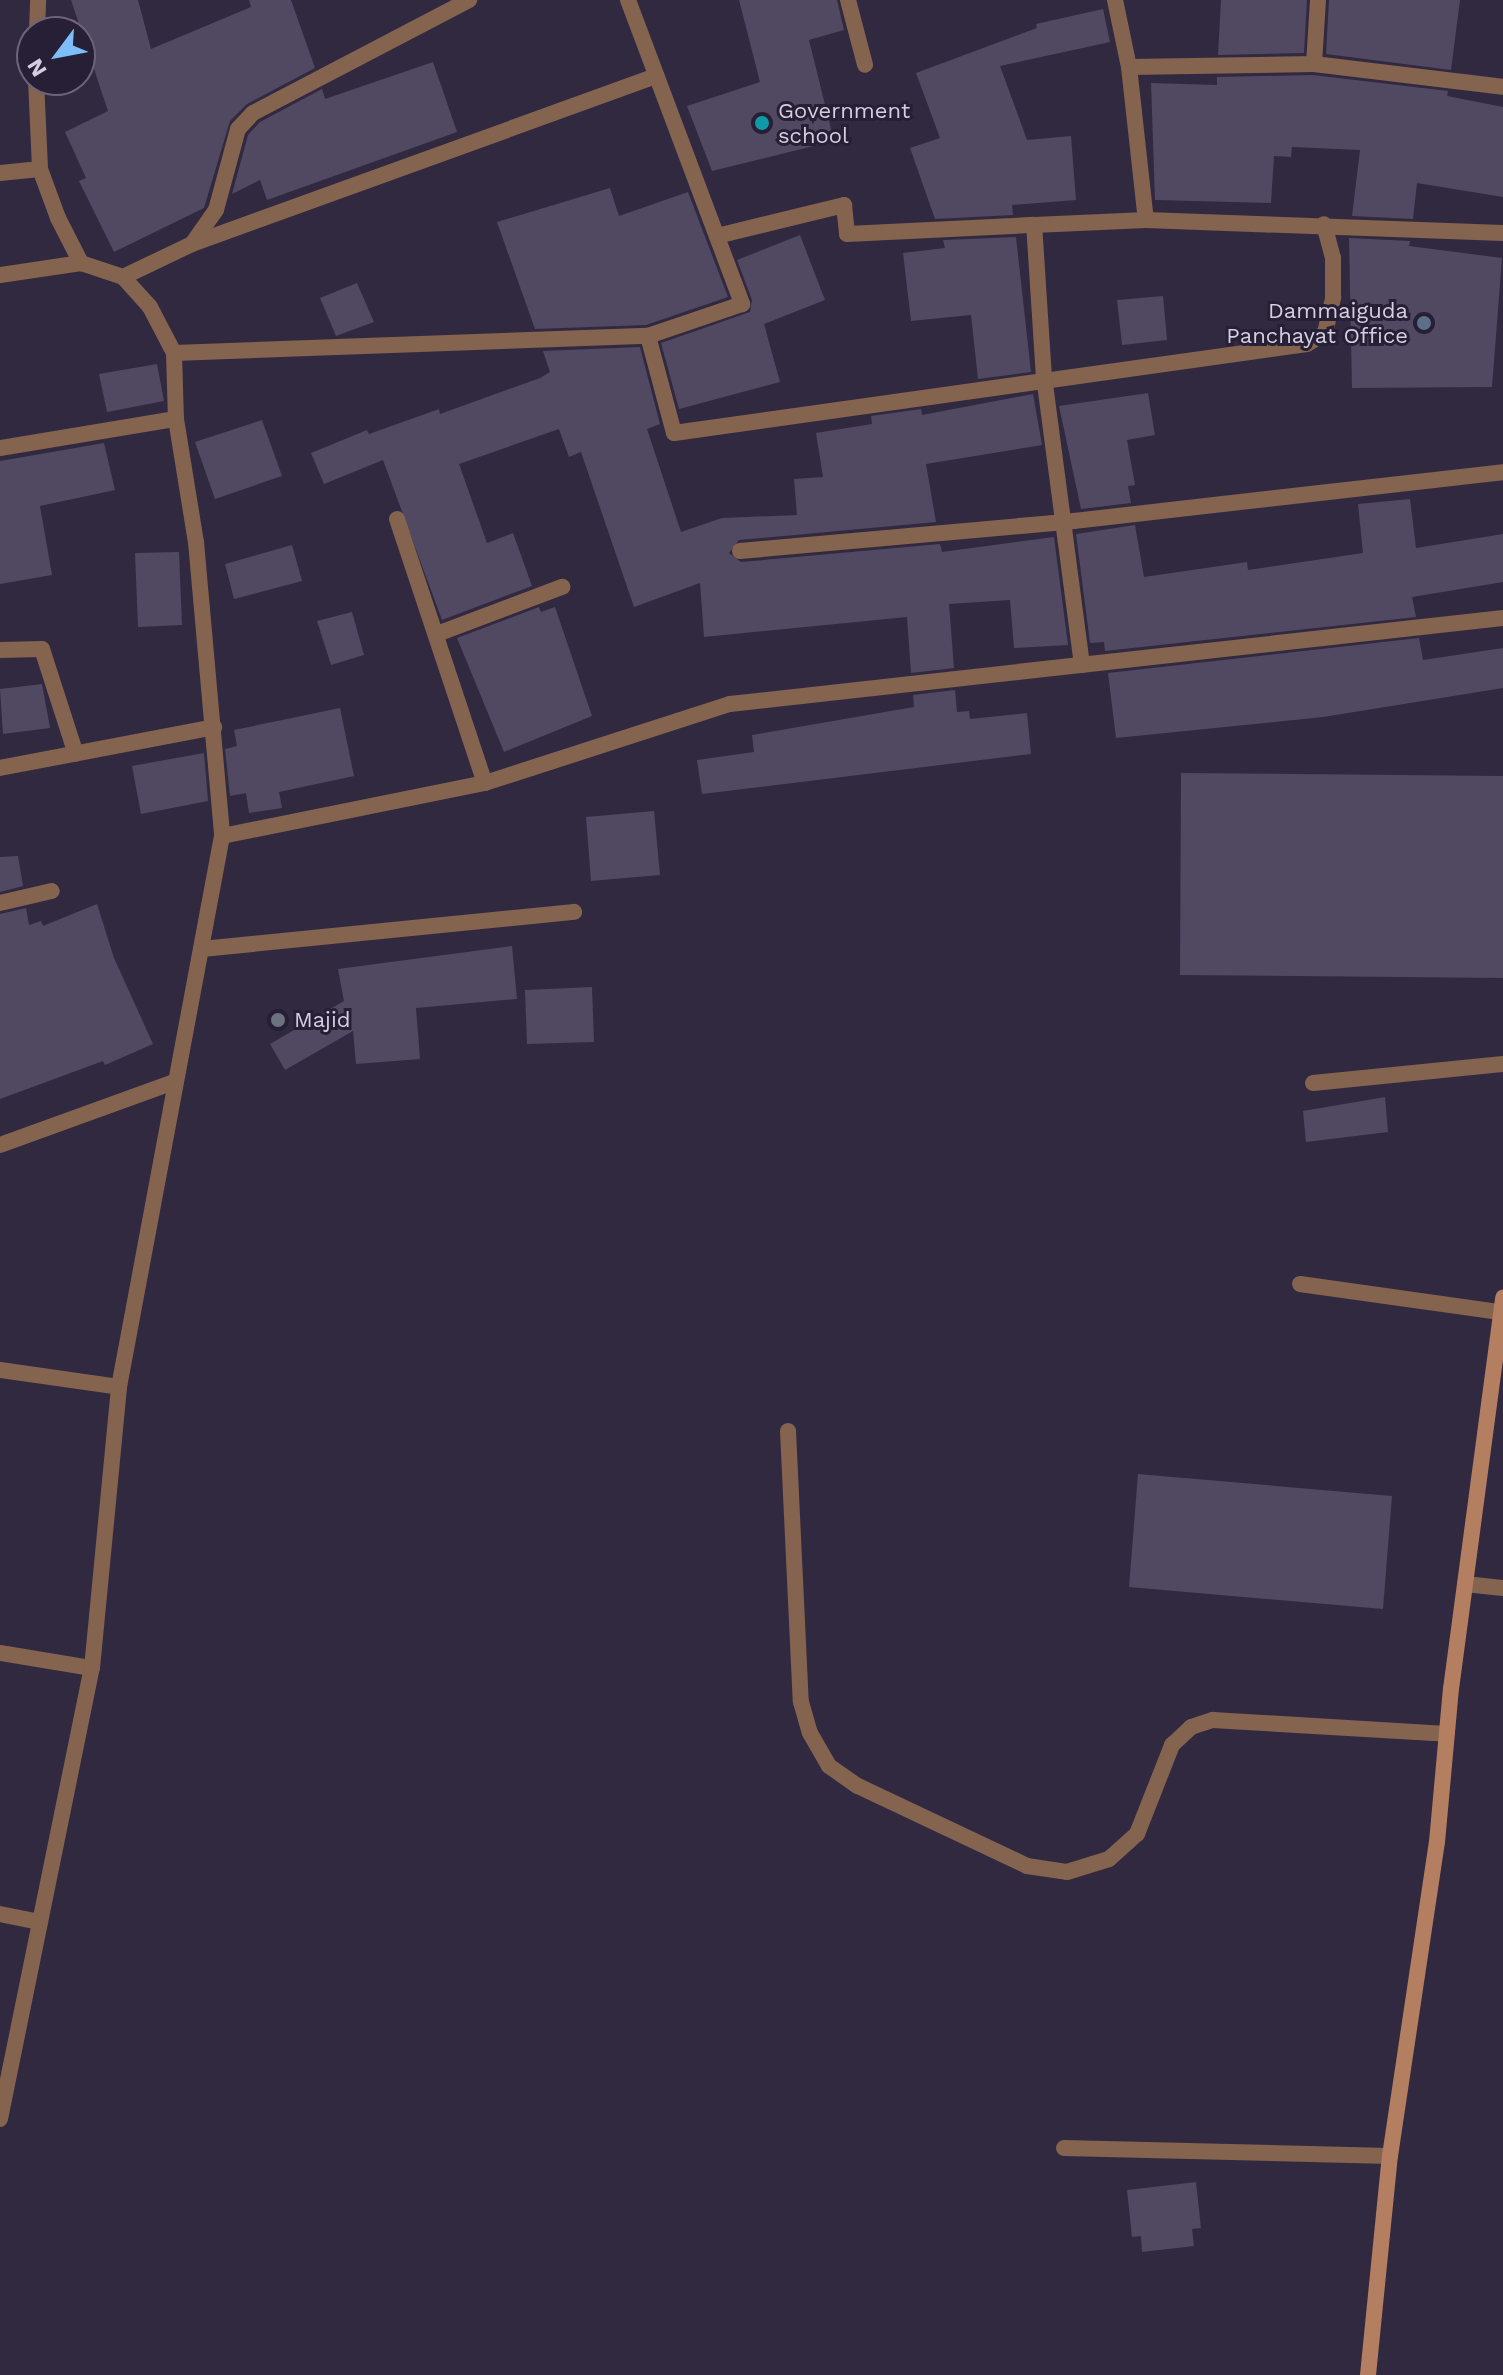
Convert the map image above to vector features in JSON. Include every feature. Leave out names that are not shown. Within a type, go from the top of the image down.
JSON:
[{"type":"street","points":[[192,244],[216,210],[238,129],[253,113],[469,0]]},
{"type":"street","points":[[174,353],[648,336],[742,304],[628,0]]},
{"type":"street","points":[[848,0],[865,65]]},
{"type":"street","points":[[1115,0],[1129,67],[1146,220]]},
{"type":"street","points":[[1314,64],[1318,0]]},
{"type":"street","points":[[1129,67],[1314,64],[1503,87]]},
{"type":"street","points":[[123,277],[192,244],[657,76]]},
{"type":"street","points":[[37,96],[40,169],[81,263]]},
{"type":"street","points":[[0,173],[40,169]]},
{"type":"street","points":[[717,236],[844,205],[847,234],[1146,220],[1324,224],[1503,233]]},
{"type":"street","points":[[648,336],[674,433],[1044,378],[1307,344],[1325,333],[1333,297],[1333,258],[1324,224]]},
{"type":"street","points":[[1034,225],[1044,378],[1082,665]]},
{"type":"street","points":[[0,275],[81,263],[123,277],[150,307],[174,353],[176,419],[196,542],[222,836],[119,1387],[92,1668],[0,2119]]},
{"type":"street","points":[[0,448],[176,419]]},
{"type":"street","points":[[740,551],[1065,522],[1503,472]]},
{"type":"street","points":[[397,519],[485,783]]},
{"type":"street","points":[[437,634],[562,587]]},
{"type":"street","points":[[222,836],[485,783],[730,704],[1503,618]]},
{"type":"street","points":[[0,650],[42,649],[76,754]]},
{"type":"street","points":[[0,768],[214,727]]},
{"type":"street","points":[[0,903],[52,891]]},
{"type":"street","points":[[202,949],[574,912]]},
{"type":"street","points":[[1313,1083],[1503,1064]]},
{"type":"street","points":[[0,1145],[174,1082]]},
{"type":"street","points":[[1300,1284],[1502,1307],[1465,1584],[1437,1842],[1390,2156],[1368,2375]]},
{"type":"street","points":[[0,1370],[119,1387]]},
{"type":"street","points":[[788,1431],[801,1702],[816,1744],[829,1766],[858,1786],[1027,1866],[1067,1872],[1109,1859],[1137,1834],[1172,1745],[1202,1724],[1447,1734]]},
{"type":"street","points":[[1465,1584],[1503,1588]]},
{"type":"street","points":[[0,1653],[92,1668]]},
{"type":"street","points":[[0,1914],[40,1922]]},
{"type":"street","points":[[1064,2148],[1390,2156]]},
{"type":"building","points":[[71,0],[138,0],[151,49],[251,7],[249,0],[291,0],[315,68],[247,104],[230,121],[204,208],[114,252],[79,181],[86,178],[65,132],[108,111],[96,75],[96,16],[76,16]]},
{"type":"building","name":"Government school","points":[[739,0],[837,0],[844,30],[809,40],[834,141],[712,171],[687,106],[760,82]]},
{"type":"building","points":[[1221,0],[1307,0],[1304,53],[1218,55]]},
{"type":"building","points":[[1329,0],[1460,0],[1451,70],[1326,54]]},
{"type":"building","points":[[1103,9],[1110,42],[1000,66],[1027,140],[1071,136],[1076,200],[1012,205],[1013,215],[935,219],[910,148],[940,138],[916,73],[1037,28],[1036,24]]},
{"type":"building","points":[[433,62],[457,132],[267,200],[260,180],[232,194],[248,135],[260,122],[322,89],[325,99]]},
{"type":"building","points":[[1313,75],[1448,91],[1447,96],[1503,107],[1503,197],[1417,183],[1413,219],[1352,216],[1360,150],[1292,147],[1291,157],[1274,156],[1271,203],[1155,200],[1151,83],[1217,85],[1217,77]]},
{"type":"building","points":[[610,188],[619,216],[688,192],[728,297],[646,325],[535,329],[497,222]]},
{"type":"building","points":[[800,235],[825,300],[764,324],[780,382],[679,409],[661,343],[750,312],[752,300],[737,260]]},
{"type":"building","points":[[1016,237],[1031,372],[978,379],[971,315],[911,321],[903,253],[945,248],[943,240]]},
{"type":"building","name":"Dammaiguda Panchayat Office","points":[[1349,238],[1410,241],[1409,246],[1502,258],[1492,387],[1352,388]]},
{"type":"building","points":[[357,283],[374,322],[336,336],[320,298]]},
{"type":"building","points":[[1163,296],[1167,340],[1122,345],[1117,300]]},
{"type":"building","points":[[640,347],[660,424],[647,429],[681,532],[722,518],[797,515],[794,479],[823,477],[816,433],[872,424],[871,416],[921,409],[922,415],[1033,394],[1042,445],[926,464],[936,522],[739,540],[729,553],[741,562],[940,544],[942,552],[1054,537],[1068,645],[1014,648],[1010,600],[949,604],[954,668],[911,673],[907,617],[704,637],[700,583],[634,607],[581,452],[569,457],[559,429],[459,464],[487,543],[513,533],[532,586],[442,620],[383,460],[324,484],[311,453],[367,430],[369,434],[439,409],[440,414],[540,378],[550,372],[543,351]]},
{"type":"building","points":[[157,364],[164,401],[107,412],[99,374]]},
{"type":"building","points":[[1148,393],[1155,435],[1127,440],[1135,485],[1128,486],[1131,503],[1081,509],[1059,406]]},
{"type":"building","points":[[262,420],[282,476],[215,499],[195,442]]},
{"type":"building","points":[[104,443],[115,490],[40,506],[52,575],[0,584],[0,461]]},
{"type":"building","points":[[1410,499],[1416,548],[1503,534],[1503,582],[1412,597],[1416,617],[1105,651],[1104,642],[1090,643],[1076,534],[1135,525],[1144,577],[1247,562],[1248,570],[1363,553],[1358,504]]},
{"type":"building","points":[[292,545],[302,581],[234,599],[225,564]]},
{"type":"building","points":[[179,552],[182,625],[138,627],[135,553]]},
{"type":"building","points":[[539,607],[541,612],[555,607],[592,716],[504,752],[457,638]]},
{"type":"building","points":[[352,612],[364,655],[331,665],[317,621]]},
{"type":"building","points":[[1419,638],[1423,660],[1503,648],[1503,688],[1323,717],[1116,738],[1108,673]]},
{"type":"building","points":[[42,684],[50,728],[3,734],[0,689]]},
{"type":"building","points":[[955,690],[957,712],[969,711],[970,719],[1027,713],[1031,754],[702,794],[697,760],[754,752],[752,735],[914,707],[913,695]]},
{"type":"building","points":[[340,708],[354,776],[279,792],[282,808],[249,813],[246,793],[230,796],[225,749],[237,746],[234,730]]},
{"type":"building","points":[[204,753],[208,801],[141,814],[132,766]]},
{"type":"building","points":[[1181,773],[1503,776],[1503,978],[1180,975]]},
{"type":"building","points":[[654,811],[660,875],[591,881],[586,817]]},
{"type":"building","points":[[18,856],[23,886],[0,892],[0,857]]},
{"type":"building","points":[[97,904],[114,958],[153,1044],[105,1065],[103,1061],[0,1099],[0,914],[26,908],[29,925],[41,921],[43,926]]},
{"type":"building","points":[[512,946],[517,999],[416,1008],[420,1059],[356,1064],[353,1031],[285,1070],[270,1044],[344,1001],[338,969]]},
{"type":"building","points":[[592,987],[594,1042],[527,1044],[525,990]]},
{"type":"building","points":[[1385,1097],[1388,1132],[1306,1142],[1303,1111]]},
{"type":"building","points":[[1138,1474],[1392,1496],[1383,1609],[1129,1587]]},
{"type":"building","points":[[1196,2182],[1201,2228],[1192,2229],[1194,2246],[1142,2252],[1141,2236],[1132,2237],[1127,2190]]},
{"type":"place","name":"Government school","points":[[762,123]]},
{"type":"place","name":"Dammaiguda Panchayat Office","points":[[1424,323]]},
{"type":"place","name":"Majid","points":[[278,1020]]}]
